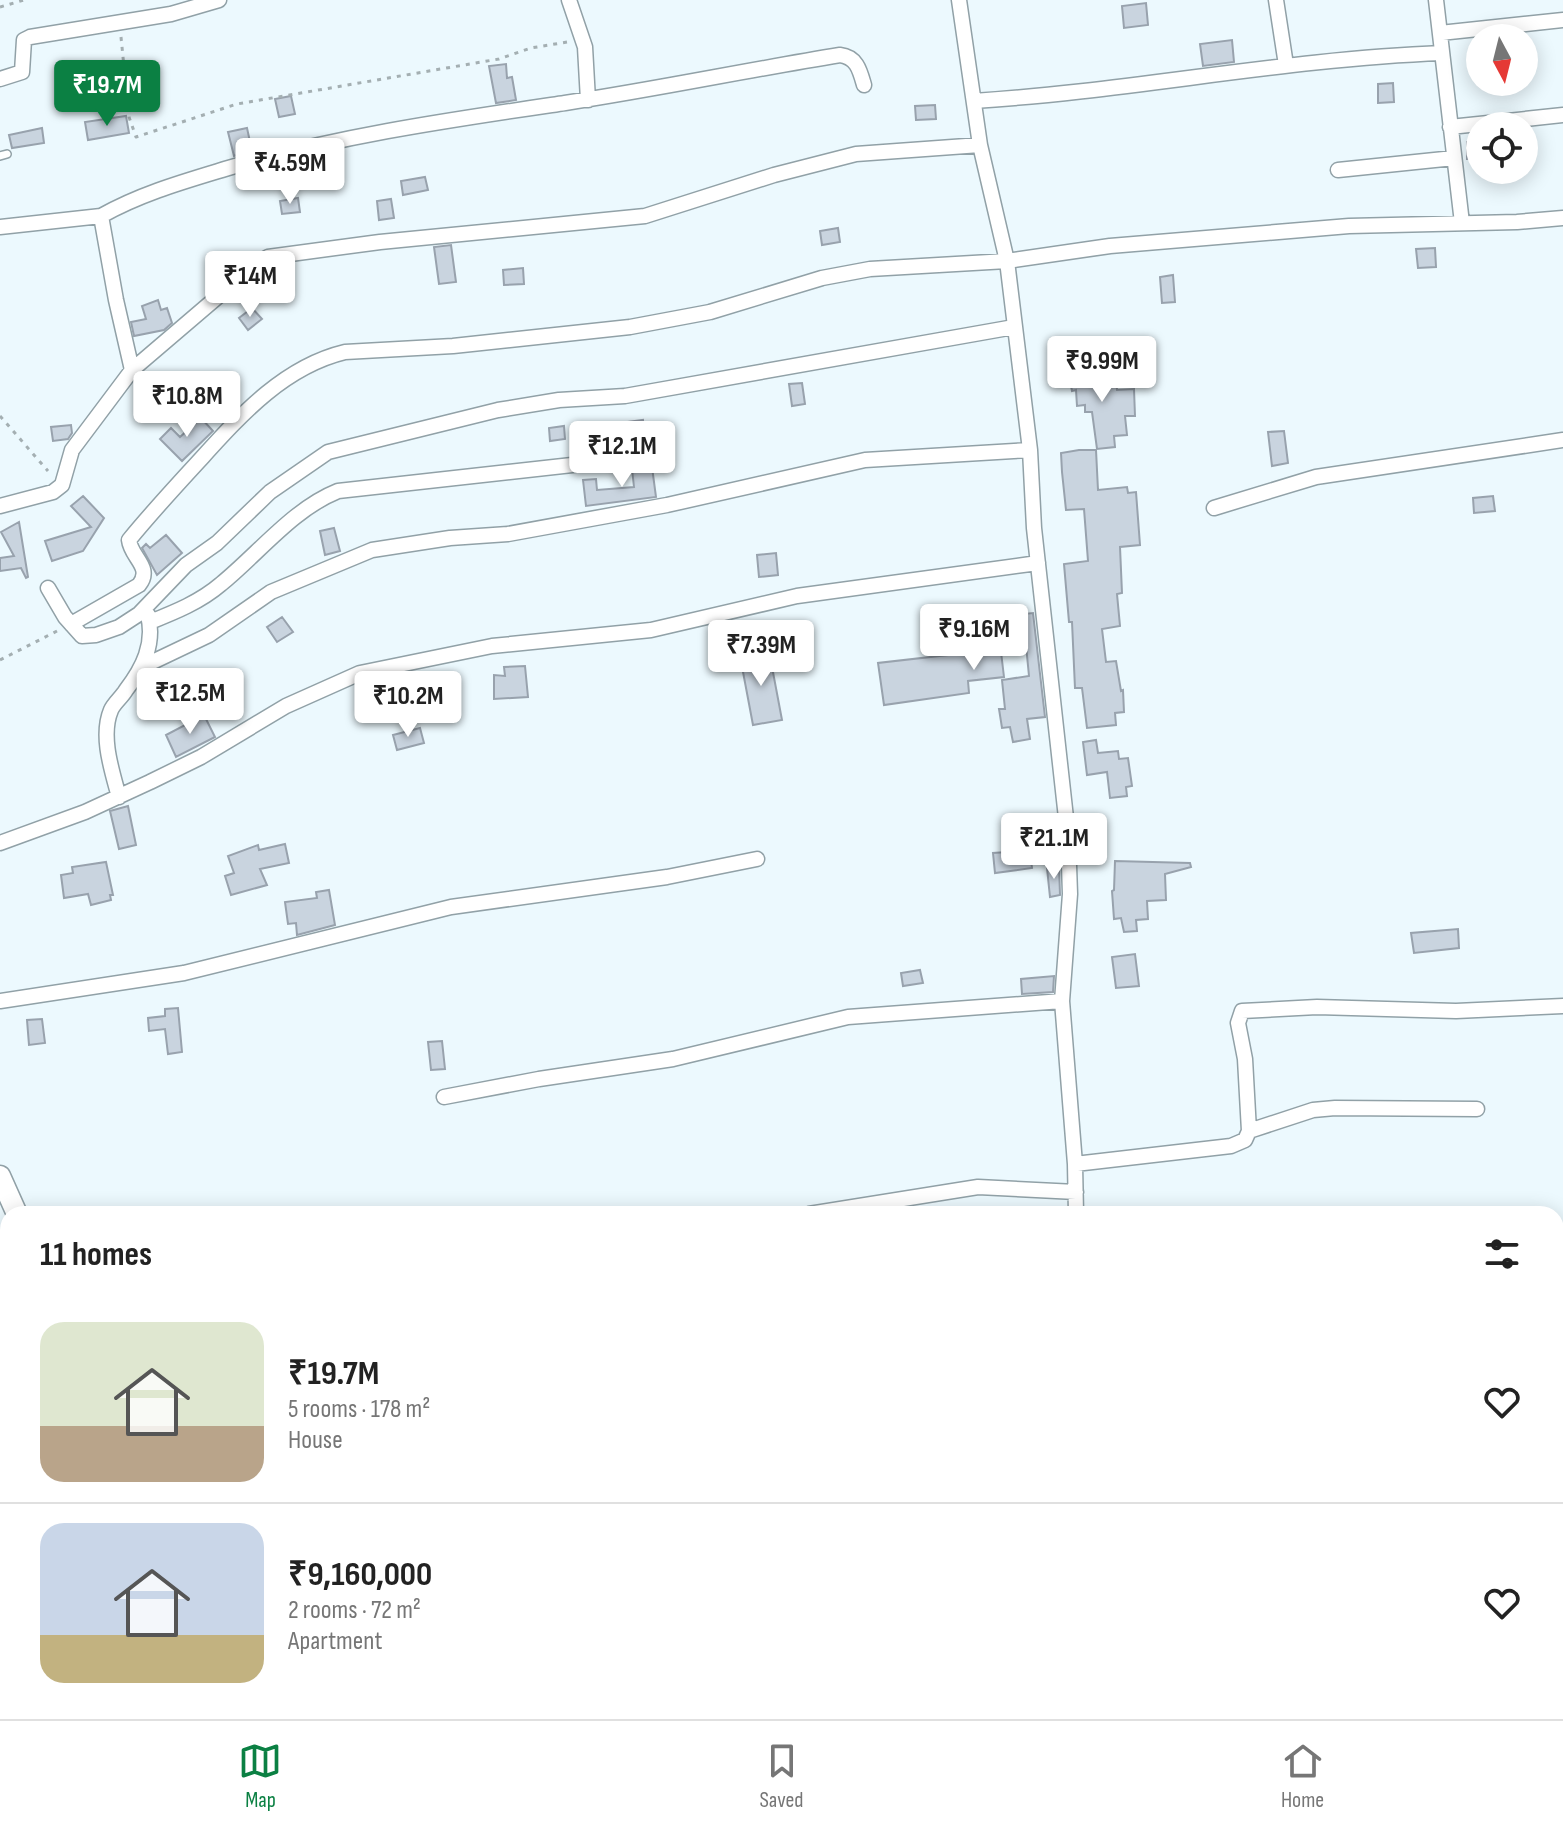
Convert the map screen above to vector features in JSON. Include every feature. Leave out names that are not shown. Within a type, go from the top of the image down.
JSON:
[{"type":"street","points":[[0,79],[22,72],[24,40],[30,37],[171,14],[219,0]]},
{"type":"street","points":[[569,0],[583,40],[588,100]]},
{"type":"street","points":[[959,0],[980,145],[1007,261],[1030,450],[1038,563],[1070,868],[1062,1001],[1076,1206]]},
{"type":"street","points":[[1276,0],[1286,65]]},
{"type":"street","points":[[1436,0],[1462,223]]},
{"type":"street","points":[[1440,33],[1563,20]]},
{"type":"street","points":[[974,101],[1079,93],[1359,57],[1442,53]]},
{"type":"street","points":[[0,227],[101,216],[130,200],[179,183],[320,143],[840,55],[856,62],[864,85]]},
{"type":"street","points":[[1450,127],[1563,115]]},
{"type":"street","points":[[0,506],[53,492],[62,485],[72,450],[132,370],[268,257],[380,242],[645,216],[842,157],[980,145]]},
{"type":"street","points":[[1338,170],[1454,158]]},
{"type":"street","points":[[101,216],[132,370]]},
{"type":"street","points":[[71,624],[139,585],[145,572],[130,548],[129,540],[251,407],[274,386],[331,356],[345,352],[453,346],[630,327],[744,304],[847,272],[1007,261],[1110,246],[1349,226],[1563,218]]},
{"type":"street","points":[[48,588],[82,636],[119,627],[145,607],[186,565],[217,543],[270,492],[328,452],[498,410],[559,400],[625,396],[1014,327]]},
{"type":"street","points":[[1214,508],[1316,477],[1563,440]]},
{"type":"street","points":[[144,666],[209,635],[271,592],[372,550],[450,538],[508,534],[667,505],[865,460],[1030,450]]},
{"type":"street","points":[[150,622],[186,608],[219,586],[310,505],[338,491],[626,459]]},
{"type":"street","points":[[0,843],[119,797],[201,757],[286,706],[360,673],[492,646],[651,630],[797,596],[1038,563]]},
{"type":"street","points":[[119,797],[109,752],[109,719],[112,707],[144,666],[150,622],[145,607]]},
{"type":"street","points":[[0,1001],[184,973],[451,907],[667,877],[757,859]]},
{"type":"street","points":[[444,1097],[662,1061],[848,1017],[1062,1001]]},
{"type":"street","points":[[1075,1164],[1231,1146],[1245,1140],[1249,1131],[1245,1059],[1238,1023],[1242,1011],[1333,1007],[1456,1011],[1563,1006]]},
{"type":"street","points":[[1249,1131],[1313,1110],[1477,1109]]},
{"type":"street","points":[[0,1176],[13,1206]]},
{"type":"street","points":[[859,1206],[978,1187],[1076,1192]]},
{"type":"path","points":[[0,7],[24,0]]},
{"type":"path","points":[[120,23],[127,104],[136,137],[237,104],[499,59],[531,48],[583,40]]},
{"type":"path","points":[[0,416],[62,485]]},
{"type":"path","points":[[0,660],[71,624]]},
{"type":"building","points":[[1146,3],[1148,25],[1124,28],[1122,6]]},
{"type":"building","points":[[1232,40],[1234,62],[1203,66],[1200,44]]},
{"type":"building","points":[[506,64],[507,78],[512,77],[516,100],[496,103],[489,66]]},
{"type":"building","points":[[1393,83],[1394,102],[1378,103],[1378,84]]},
{"type":"building","points":[[291,96],[295,114],[279,117],[275,99]]},
{"type":"building","points":[[935,105],[936,119],[916,120],[915,106]]},
{"type":"building","points":[[126,116],[129,133],[88,140],[85,122]]},
{"type":"building","points":[[42,128],[44,143],[12,148],[9,135]]},
{"type":"building","points":[[247,128],[252,151],[234,156],[228,132]]},
{"type":"building","points":[[425,177],[428,190],[403,195],[401,181]]},
{"type":"building","points":[[298,198],[300,212],[282,214],[280,201]]},
{"type":"building","points":[[391,199],[394,218],[379,220],[377,201]]},
{"type":"building","points":[[838,228],[840,242],[822,245],[820,231]]},
{"type":"building","points":[[451,245],[456,282],[439,284],[434,247]]},
{"type":"building","points":[[1435,248],[1436,267],[1418,268],[1416,249]]},
{"type":"building","points":[[523,268],[524,284],[504,285],[503,270]]},
{"type":"building","points":[[1173,275],[1175,302],[1162,303],[1160,277]]},
{"type":"building","points":[[158,300],[161,310],[167,308],[172,323],[164,330],[134,336],[131,322],[146,319],[142,306]]},
{"type":"building","points":[[252,308],[262,319],[248,330],[239,318]]},
{"type":"building","points":[[1094,367],[1095,381],[1116,380],[1117,390],[1134,389],[1135,416],[1125,416],[1127,435],[1114,436],[1115,447],[1097,449],[1092,412],[1085,412],[1085,405],[1077,406],[1076,390],[1072,391],[1071,386],[1062,387],[1061,370]]},
{"type":"building","points":[[802,383],[805,404],[792,406],[789,384]]},
{"type":"building","points":[[201,418],[213,431],[182,461],[160,439],[171,428],[180,437]]},
{"type":"building","points":[[643,420],[644,433],[622,436],[623,444],[600,447],[597,426]]},
{"type":"building","points":[[71,425],[72,433],[68,439],[53,441],[51,427]]},
{"type":"building","points":[[564,426],[565,439],[550,441],[549,428]]},
{"type":"building","points":[[1284,431],[1288,463],[1272,466],[1268,432]]},
{"type":"building","points":[[1096,450],[1098,490],[1127,487],[1128,493],[1136,492],[1140,545],[1120,547],[1122,593],[1117,594],[1120,626],[1102,629],[1106,662],[1116,661],[1123,690],[1124,712],[1115,713],[1116,725],[1087,728],[1082,688],[1075,688],[1072,622],[1069,622],[1064,564],[1088,561],[1084,509],[1066,510],[1062,472],[1061,453]]},
{"type":"building","points":[[652,467],[656,497],[586,506],[583,480],[596,479],[597,490],[634,487],[632,469]]},
{"type":"building","points":[[83,496],[104,518],[83,551],[52,561],[45,541],[91,527],[71,506]]},
{"type":"building","points":[[1493,496],[1495,511],[1474,513],[1473,498]]},
{"type":"building","points":[[19,522],[26,578],[21,568],[0,571],[0,558],[14,556],[1,532]]},
{"type":"building","points":[[334,528],[340,551],[325,555],[320,531]]},
{"type":"building","points":[[166,535],[182,553],[157,575],[142,548],[146,544],[150,548]]},
{"type":"building","points":[[776,553],[778,575],[759,577],[757,555]]},
{"type":"building","points":[[1033,613],[1045,717],[1027,719],[1030,739],[1013,742],[1010,727],[1002,728],[999,709],[1005,709],[1002,680],[1029,676],[1025,635],[999,635],[1004,677],[968,681],[969,693],[884,705],[878,663],[965,653],[961,617],[978,616],[978,619]]},
{"type":"building","points":[[282,617],[293,632],[277,642],[267,627]]},
{"type":"building","points":[[769,651],[782,720],[753,725],[740,656]]},
{"type":"building","points":[[525,666],[528,697],[494,699],[494,675],[505,676],[504,667]]},
{"type":"building","points":[[204,715],[215,737],[176,757],[166,735]]},
{"type":"building","points":[[420,728],[424,743],[397,750],[393,735]]},
{"type":"building","points":[[1096,740],[1098,753],[1118,751],[1119,759],[1128,758],[1132,786],[1126,787],[1127,796],[1110,798],[1107,772],[1087,775],[1083,742]]},
{"type":"building","points":[[128,806],[136,845],[119,849],[110,811]]},
{"type":"building","points":[[285,844],[289,863],[260,869],[267,885],[231,895],[225,876],[234,873],[228,856],[258,845],[259,850]]},
{"type":"building","points":[[1007,852],[1007,855],[1030,853],[1032,868],[995,873],[993,853]]},
{"type":"building","points":[[1115,861],[1190,863],[1191,867],[1165,874],[1166,900],[1147,901],[1148,919],[1136,920],[1137,931],[1124,932],[1121,918],[1114,919],[1112,891]]},
{"type":"building","points":[[106,862],[113,895],[110,895],[111,900],[91,905],[88,894],[64,898],[61,875],[73,873],[72,867]]},
{"type":"building","points":[[1059,866],[1060,895],[1050,897],[1047,868]]},
{"type":"building","points":[[329,890],[335,925],[297,935],[296,923],[288,924],[285,902],[317,898],[316,892]]},
{"type":"building","points":[[1458,929],[1459,948],[1414,953],[1411,933]]},
{"type":"building","points":[[1135,954],[1139,986],[1116,988],[1112,957]]},
{"type":"building","points":[[920,970],[923,983],[903,986],[901,973]]},
{"type":"building","points":[[1054,976],[1053,992],[1022,994],[1021,979]]},
{"type":"building","points":[[178,1008],[182,1052],[168,1054],[165,1029],[149,1031],[148,1018],[165,1016],[165,1009]]},
{"type":"building","points":[[42,1019],[45,1043],[29,1045],[27,1020]]},
{"type":"building","points":[[442,1041],[445,1069],[431,1070],[428,1042]]}]
